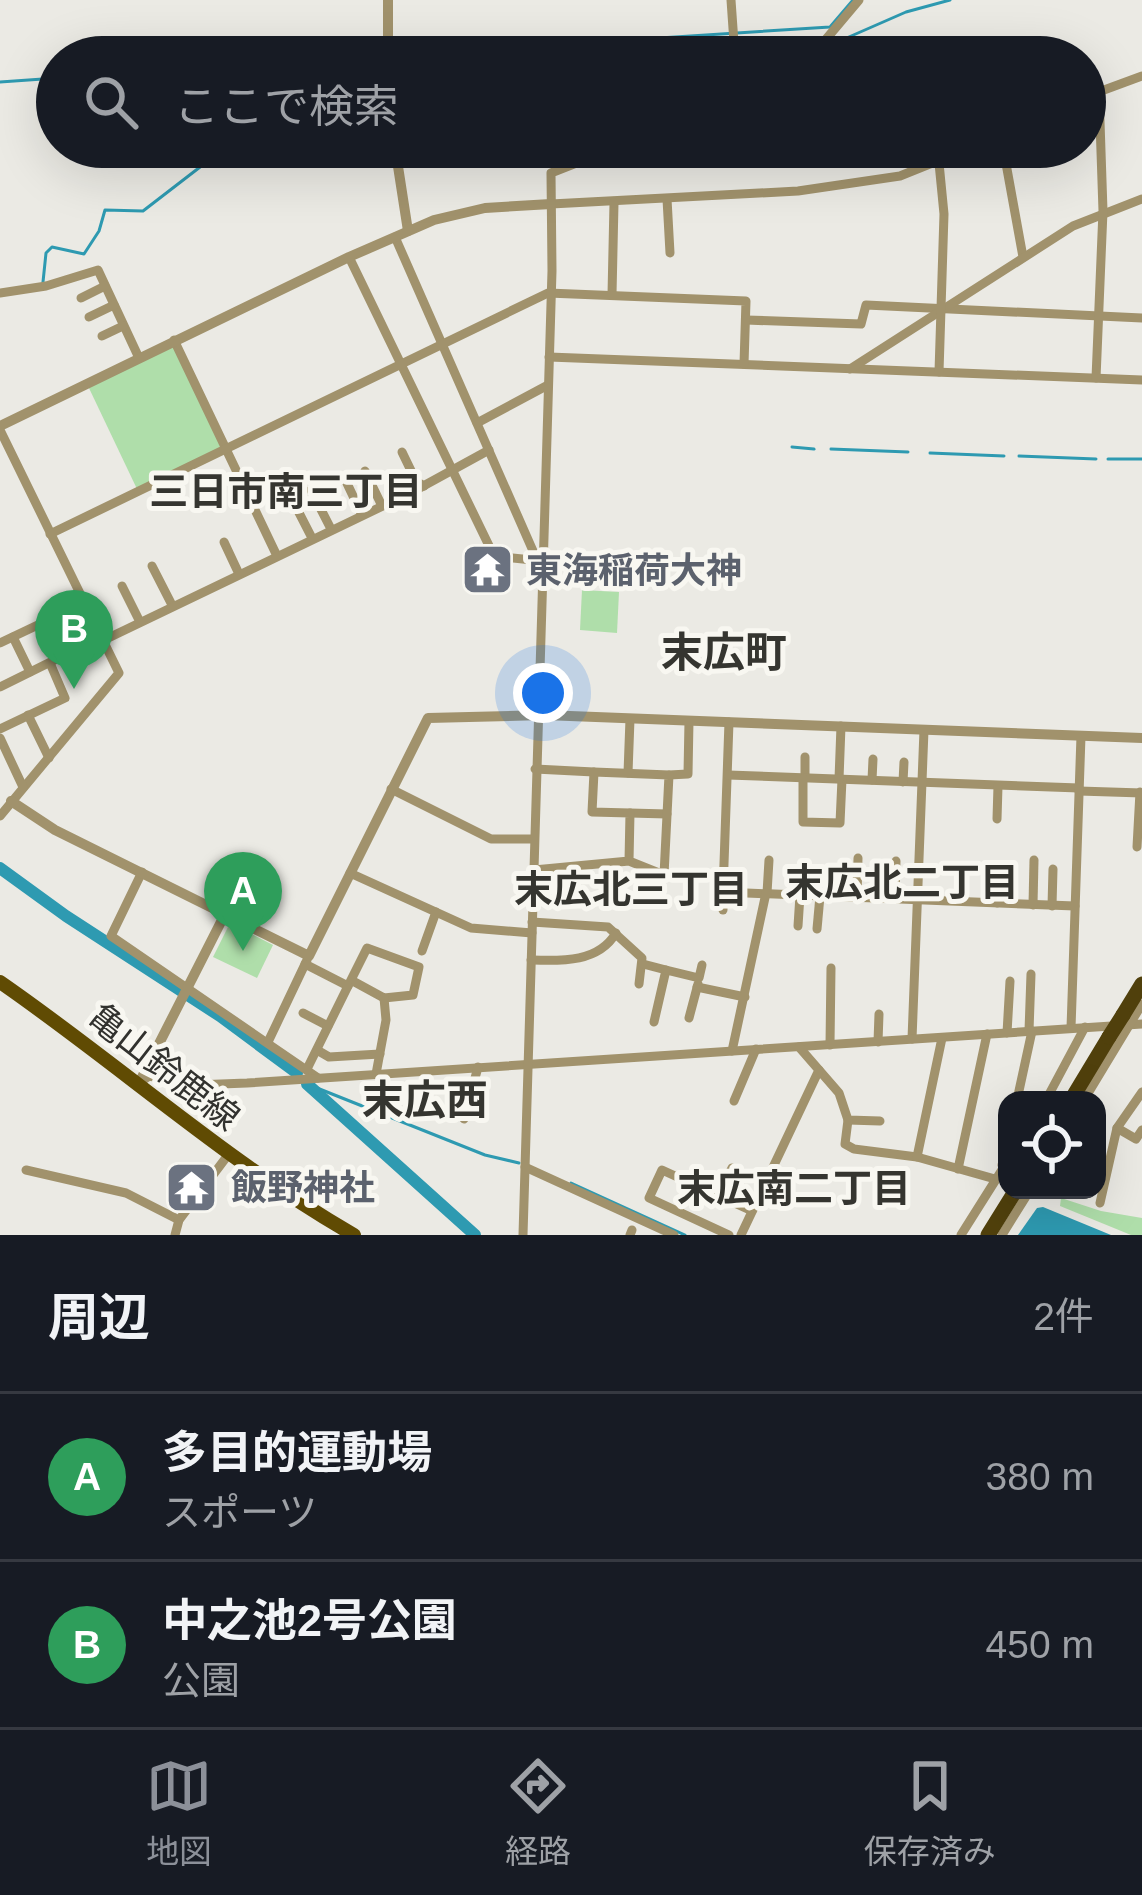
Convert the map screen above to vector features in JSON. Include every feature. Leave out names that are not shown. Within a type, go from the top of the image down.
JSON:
[{"type":"highway","points":[[1076,1091],[1109,1037],[1126,1020],[1142,984]]},
{"type":"highway","points":[[988,1235],[1010,1199]]},
{"type":"main road","name":"亀山鈴鹿線","points":[[0,982],[139,1082],[228,1155],[354,1235]]},
{"type":"street","points":[[388,0],[388,36]]},
{"type":"street","points":[[731,0],[733,36]]},
{"type":"street","points":[[829,36],[859,0]]},
{"type":"street","points":[[1106,89],[1142,76]]},
{"type":"street","points":[[398,168],[408,231]]},
{"type":"street","points":[[524,1235],[551,173],[564,168]]},
{"type":"street","points":[[0,815],[119,674],[0,427],[349,257],[408,231],[484,208],[798,190],[901,176],[924,168]]},
{"type":"street","points":[[939,168],[944,214],[939,372]]},
{"type":"street","points":[[1007,168],[1023,257]]},
{"type":"street","points":[[1096,377],[1102,168]]},
{"type":"street","points":[[668,199],[670,254]]},
{"type":"street","points":[[850,369],[1023,257],[1103,212],[1142,200]]},
{"type":"street","points":[[612,295],[614,203]]},
{"type":"street","points":[[395,237],[540,560]]},
{"type":"street","points":[[349,257],[494,556],[540,560]]},
{"type":"street","points":[[0,293],[46,286],[98,270],[139,358]]},
{"type":"street","points":[[81,298],[105,286]]},
{"type":"street","points":[[50,534],[551,293],[746,302],[744,364]]},
{"type":"street","points":[[89,317],[114,305]]},
{"type":"street","points":[[746,320],[861,324],[866,305],[1142,318]]},
{"type":"street","points":[[102,336],[123,326]]},
{"type":"street","points":[[174,340],[277,556]]},
{"type":"street","points":[[549,357],[1142,380]]},
{"type":"street","points":[[477,423],[548,385]]},
{"type":"street","points":[[0,686],[424,486],[489,450]]},
{"type":"street","points":[[402,452],[416,481],[424,486]]},
{"type":"street","points":[[365,471],[382,506]]},
{"type":"street","points":[[344,477],[362,515]]},
{"type":"street","points":[[311,490],[331,530]]},
{"type":"street","points":[[294,503],[312,538]]},
{"type":"street","points":[[224,542],[239,574]]},
{"type":"street","points":[[152,566],[172,605]]},
{"type":"street","points":[[122,586],[140,622]]},
{"type":"street","points":[[0,643],[82,604]]},
{"type":"street","points":[[13,637],[30,672]]},
{"type":"street","points":[[0,729],[65,698],[50,663]]},
{"type":"street","points":[[28,715],[49,758]]},
{"type":"street","points":[[268,1042],[428,718],[630,718],[1142,738]]},
{"type":"street","points":[[628,773],[630,718]]},
{"type":"street","points":[[535,769],[688,774],[689,721]]},
{"type":"street","points":[[723,910],[729,722]]},
{"type":"street","points":[[805,757],[802,822],[840,823],[841,726]]},
{"type":"street","points":[[912,1039],[924,730]]},
{"type":"street","points":[[1071,1028],[1081,736]]},
{"type":"street","points":[[0,738],[23,787]]},
{"type":"street","points":[[872,780],[873,759]]},
{"type":"street","points":[[903,782],[904,762]]},
{"type":"street","points":[[595,772],[592,812],[667,814]]},
{"type":"street","points":[[534,870],[629,861],[664,875],[669,775]]},
{"type":"street","points":[[728,776],[1141,793],[1137,847]]},
{"type":"street","points":[[997,819],[998,786]]},
{"type":"street","points":[[391,789],[491,839],[534,839]]},
{"type":"street","points":[[11,801],[55,830],[225,914],[350,983],[384,998],[413,995],[419,967],[368,948],[350,983],[328,1026],[307,1070]]},
{"type":"street","points":[[629,861],[630,813]]},
{"type":"street","points":[[857,898],[858,859]]},
{"type":"street","points":[[732,1051],[767,893],[769,860]]},
{"type":"street","points":[[1033,905],[1034,860]]},
{"type":"street","points":[[895,899],[896,861]]},
{"type":"street","points":[[998,865],[998,903]]},
{"type":"street","points":[[1052,906],[1053,869]]},
{"type":"street","points":[[142,872],[111,936],[318,1078]]},
{"type":"street","points":[[350,873],[471,928],[608,927],[636,949],[643,964],[639,984]]},
{"type":"street","points":[[723,892],[1075,906]]},
{"type":"street","points":[[798,926],[800,895]]},
{"type":"street","points":[[818,929],[820,896]]},
{"type":"street","points":[[422,950],[436,912]]},
{"type":"street","points":[[139,1082],[225,914]]},
{"type":"street","points":[[531,960],[575,961],[610,944],[616,934]]},
{"type":"street","points":[[643,964],[745,997]]},
{"type":"street","points":[[689,1018],[702,965]]},
{"type":"street","points":[[830,1045],[831,968]]},
{"type":"street","points":[[654,1022],[666,970]]},
{"type":"street","points":[[1019,1091],[1031,1031],[1031,974]]},
{"type":"street","points":[[1007,1033],[1010,981]]},
{"type":"street","points":[[376,1074],[386,1020],[384,998]]},
{"type":"street","points":[[1089,1091],[1126,1020],[1142,1004]]},
{"type":"street","points":[[303,1013],[328,1026]]},
{"type":"street","points":[[878,1042],[879,1014]]},
{"type":"street","points":[[139,1082],[148,1076],[218,1085],[943,1038],[1126,1020],[1142,1024]]},
{"type":"street","points":[[1051,1091],[1085,1027]]},
{"type":"street","points":[[958,1168],[987,1034]]},
{"type":"street","points":[[917,1156],[943,1038]]},
{"type":"street","points":[[799,1048],[839,1093],[848,1120],[845,1144],[958,1168],[998,1171]]},
{"type":"street","points":[[734,1101],[756,1049]]},
{"type":"street","points":[[317,1050],[328,1057],[380,1054]]},
{"type":"street","points":[[464,1119],[478,1067]]},
{"type":"street","points":[[741,1235],[819,1070]]},
{"type":"street","points":[[1106,1168],[1118,1128],[1142,1092]]},
{"type":"street","points":[[848,1120],[880,1121]]},
{"type":"street","points":[[1118,1128],[1136,1139],[1142,1130]]},
{"type":"street","points":[[1106,1139],[1114,1142]]},
{"type":"street","points":[[175,1235],[179,1220],[228,1155]]},
{"type":"street","points":[[525,1167],[674,1235]]},
{"type":"street","points":[[718,1196],[732,1168]]},
{"type":"street","points":[[26,1170],[127,1193],[179,1220]]},
{"type":"street","points":[[729,1235],[649,1198],[662,1170],[752,1211]]},
{"type":"street","points":[[961,1235],[998,1176]]},
{"type":"street","points":[[1002,1235],[1024,1199]]},
{"type":"street","points":[[1100,1199],[1100,1203]]},
{"type":"green space","points":[[173,344],[223,449],[137,489],[88,386]]},
{"type":"green space","points":[[582,590],[619,592],[617,633],[580,630]]},
{"type":"green space","points":[[230,923],[273,945],[257,978],[213,957]]},
{"type":"green space","points":[[1064,1199],[1142,1218],[1142,1235],[1131,1235],[1060,1206]]},
{"type":"water","points":[[1037,1208],[1111,1235],[1018,1235]]},
{"type":"waterway","points":[[690,36],[830,27],[853,0]]},
{"type":"waterway","points":[[851,36],[906,12],[950,0]]},
{"type":"waterway","points":[[0,82],[36,79]]},
{"type":"waterway","points":[[43,282],[46,253],[52,247],[84,254],[99,231],[105,210],[143,211],[199,168]]},
{"type":"waterway","points":[[792,447],[814,449]]},
{"type":"waterway","points":[[831,449],[908,452]]},
{"type":"waterway","points":[[930,453],[1004,456]]},
{"type":"waterway","points":[[1019,456],[1096,459]]},
{"type":"waterway","points":[[1108,459],[1142,459]]},
{"type":"waterway","points":[[0,868],[297,1073]]},
{"type":"waterway","points":[[307,1084],[485,1155],[519,1163]]},
{"type":"waterway","points":[[307,1084],[475,1235]]},
{"type":"waterway","points":[[571,1183],[685,1235]]},
{"type":"place","name":"東海稲荷大神","points":[[487,570]]},
{"type":"place","name":"中之池2号公園","points":[[74,689]]},
{"type":"place","name":"多目的運動場","points":[[243,951]]},
{"type":"place","name":"飯野神社","points":[[192,1187]]},
{"type":"district","name":"三日市南三丁目","points":[[286,491]]},
{"type":"district","name":"末広町","points":[[724,652]]},
{"type":"district","name":"末広北二丁目","points":[[902,882]]},
{"type":"district","name":"末広北三丁目","points":[[631,889]]},
{"type":"district","name":"末広西","points":[[425,1100]]},
{"type":"district","name":"末広南二丁目","points":[[794,1188]]}]
